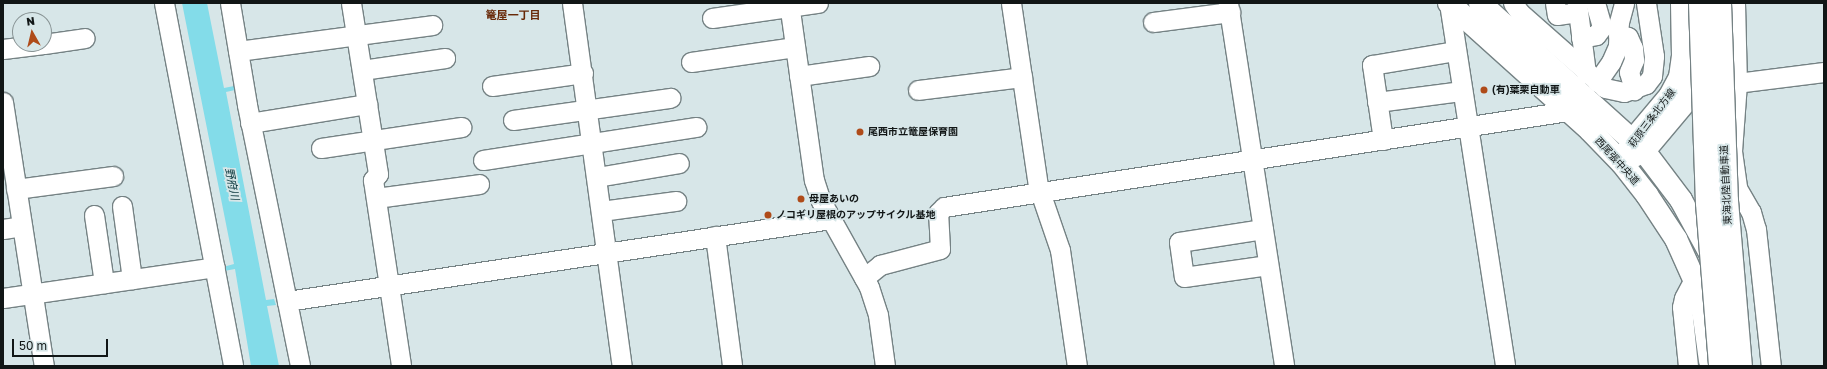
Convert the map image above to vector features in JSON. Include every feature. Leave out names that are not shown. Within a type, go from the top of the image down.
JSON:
[{"type":"main road","name":"西尾張中央道","points":[[1449,3],[1622,162],[1663,218],[1694,279],[1708,340],[1710,366]]},
{"type":"main road","points":[[1480,3],[1638,146],[1691,217],[1722,278],[1745,366]]},
{"type":"main road","name":"萩原三条北方線","points":[[1638,146],[1670,96],[1680,77],[1683,56],[1682,3]]},
{"type":"main road","name":"萩原三条北方線","points":[[1622,162],[1691,93],[1695,59],[1694,3]]},
{"type":"main road","name":"東海北陸自動車道","points":[[1700,3],[1707,203],[1720,366]]},
{"type":"main road","name":"東海北陸自動車道","points":[[1720,3],[1727,201],[1740,366]]},
{"type":"street","points":[[164,3],[233,366]]},
{"type":"street","points":[[230,3],[250,123],[300,366]]},
{"type":"street","points":[[351,3],[378,174],[373,180],[400,366]]},
{"type":"street","points":[[572,3],[583,73],[622,366]]},
{"type":"street","points":[[712,18],[789,5],[818,3]]},
{"type":"street","points":[[1011,3],[1040,192],[1060,250],[1078,366]]},
{"type":"street","points":[[1449,3],[1505,366]]},
{"type":"street","points":[[1513,3],[1592,78],[1613,92],[1634,90],[1646,84],[1652,76],[1654,68],[1646,3]]},
{"type":"street","points":[[1555,3],[1557,15],[1577,8],[1582,38],[1592,78]]},
{"type":"street","points":[[1582,38],[1596,35],[1602,27],[1595,3]]},
{"type":"street","points":[[1592,78],[1615,54],[1624,3]]},
{"type":"street","points":[[1735,3],[1737,83],[1732,151],[1735,177],[1740,195],[1753,218],[1771,366]]},
{"type":"street","points":[[789,5],[814,180],[830,218],[864,278],[878,315],[885,366]]},
{"type":"street","points":[[1152,22],[1229,8],[1284,366]]},
{"type":"street","points":[[238,51],[432,25]]},
{"type":"street","points":[[1618,35],[1628,37],[1633,48],[1634,60],[1629,72],[1634,90]]},
{"type":"street","points":[[52,43],[85,38]]},
{"type":"street","points":[[691,62],[795,47]]},
{"type":"street","points":[[1383,140],[1372,65],[1456,51]]},
{"type":"street","points":[[362,70],[445,58]]},
{"type":"street","points":[[799,76],[869,66]]},
{"type":"street","points":[[1737,83],[1824,72]]},
{"type":"street","points":[[492,86],[583,73]]},
{"type":"street","points":[[918,90],[1022,77]]},
{"type":"street","points":[[1377,102],[1462,91]]},
{"type":"street","points":[[513,120],[587,108],[670,98]]},
{"type":"street","points":[[250,123],[367,104]]},
{"type":"street","points":[[864,278],[880,265],[940,250],[938,213],[944,207],[1568,111]]},
{"type":"street","points":[[4,113],[44,366]]},
{"type":"street","points":[[321,148],[461,127]]},
{"type":"street","points":[[483,160],[696,127]]},
{"type":"street","points":[[597,177],[679,163]]},
{"type":"street","points":[[16,189],[113,176]]},
{"type":"street","points":[[376,198],[479,184]]},
{"type":"street","points":[[601,211],[676,201]]},
{"type":"street","points":[[122,206],[132,279]]},
{"type":"street","points":[[94,215],[104,283]]},
{"type":"street","points":[[287,301],[830,218]]},
{"type":"street","points":[[3,229],[22,226]]},
{"type":"street","points":[[1263,229],[1179,242],[1184,277],[1268,265]]},
{"type":"street","points":[[715,236],[732,366]]},
{"type":"street","points":[[3,298],[215,267]]},
{"type":"street","points":[[1722,278],[1761,274]]},
{"type":"street","points":[[1688,366],[1684,329],[1684,298],[1694,279]]},
{"type":"street","points":[[1684,329],[1708,340]]},
{"type":"water","name":"野府川","points":[[182,3],[207,3],[224,88],[234,86],[235,90],[226,92],[266,300],[274,299],[276,305],[267,306],[279,366],[251,366],[235,269],[224,271],[223,267],[234,264]]},
{"type":"place","name":"(有)葉栗自動車","points":[[1484,90]]},
{"type":"place","name":"尾西市立篭屋保育園","points":[[860,132]]},
{"type":"place","name":"母屋あいの","points":[[801,199]]},
{"type":"place","name":"ノコギリ屋根のアップサイクル基地","points":[[768,215]]},
{"type":"district","name":"篭屋一丁目","points":[[513,15]]}]
